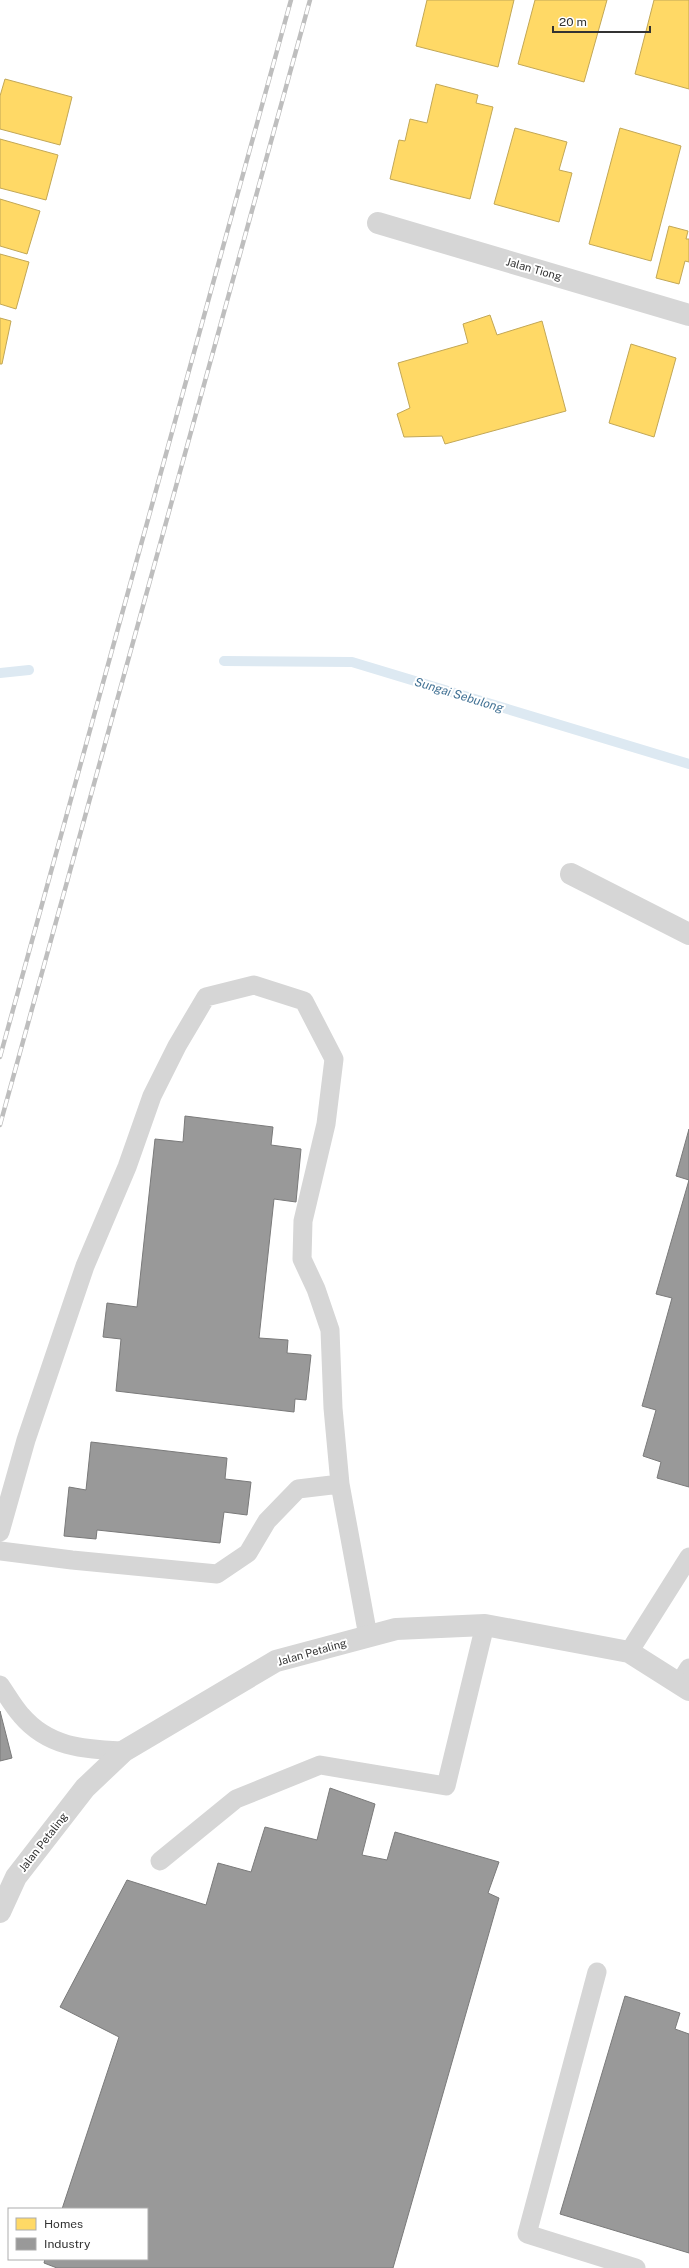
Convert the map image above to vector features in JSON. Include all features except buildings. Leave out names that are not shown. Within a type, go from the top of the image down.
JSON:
[{"type":"street","name":"Jalan Tiong","points":[[378,223],[689,315]]},
{"type":"street","points":[[571,874],[689,934]]},
{"type":"street","name":"Jalan Petaling","points":[[0,1912],[21,1870],[85,1788],[124,1751],[276,1661],[396,1629],[485,1625],[629,1652],[686,1681]]},
{"type":"lane","points":[[0,1532],[26,1440],[85,1266],[128,1167],[152,1096],[177,1046],[206,997],[254,985],[304,1001],[334,1059],[326,1124],[303,1221],[302,1259],[316,1289],[330,1330],[333,1408],[340,1484],[368,1636]]},
{"type":"lane","points":[[0,1551],[72,1560],[217,1574],[248,1553],[267,1521],[298,1489],[340,1484]]},
{"type":"lane","points":[[629,1652],[689,1557]]},
{"type":"lane","points":[[160,1861],[236,1799],[320,1765],[446,1786],[485,1625]]},
{"type":"lane","points":[[0,1685],[21,1716],[47,1739],[83,1749],[124,1751]]},
{"type":"lane","points":[[597,1972],[528,2234],[636,2268]]},
{"type":"waterway","name":"Sungai Sebulong","points":[[224,661],[352,662],[689,764]]},
{"type":"waterway","name":"Sungai Sebulong","points":[[0,673],[29,670]]},
{"type":"railway","points":[[0,1057],[291,0]]},
{"type":"railway","points":[[0,1125],[310,0]]}]
